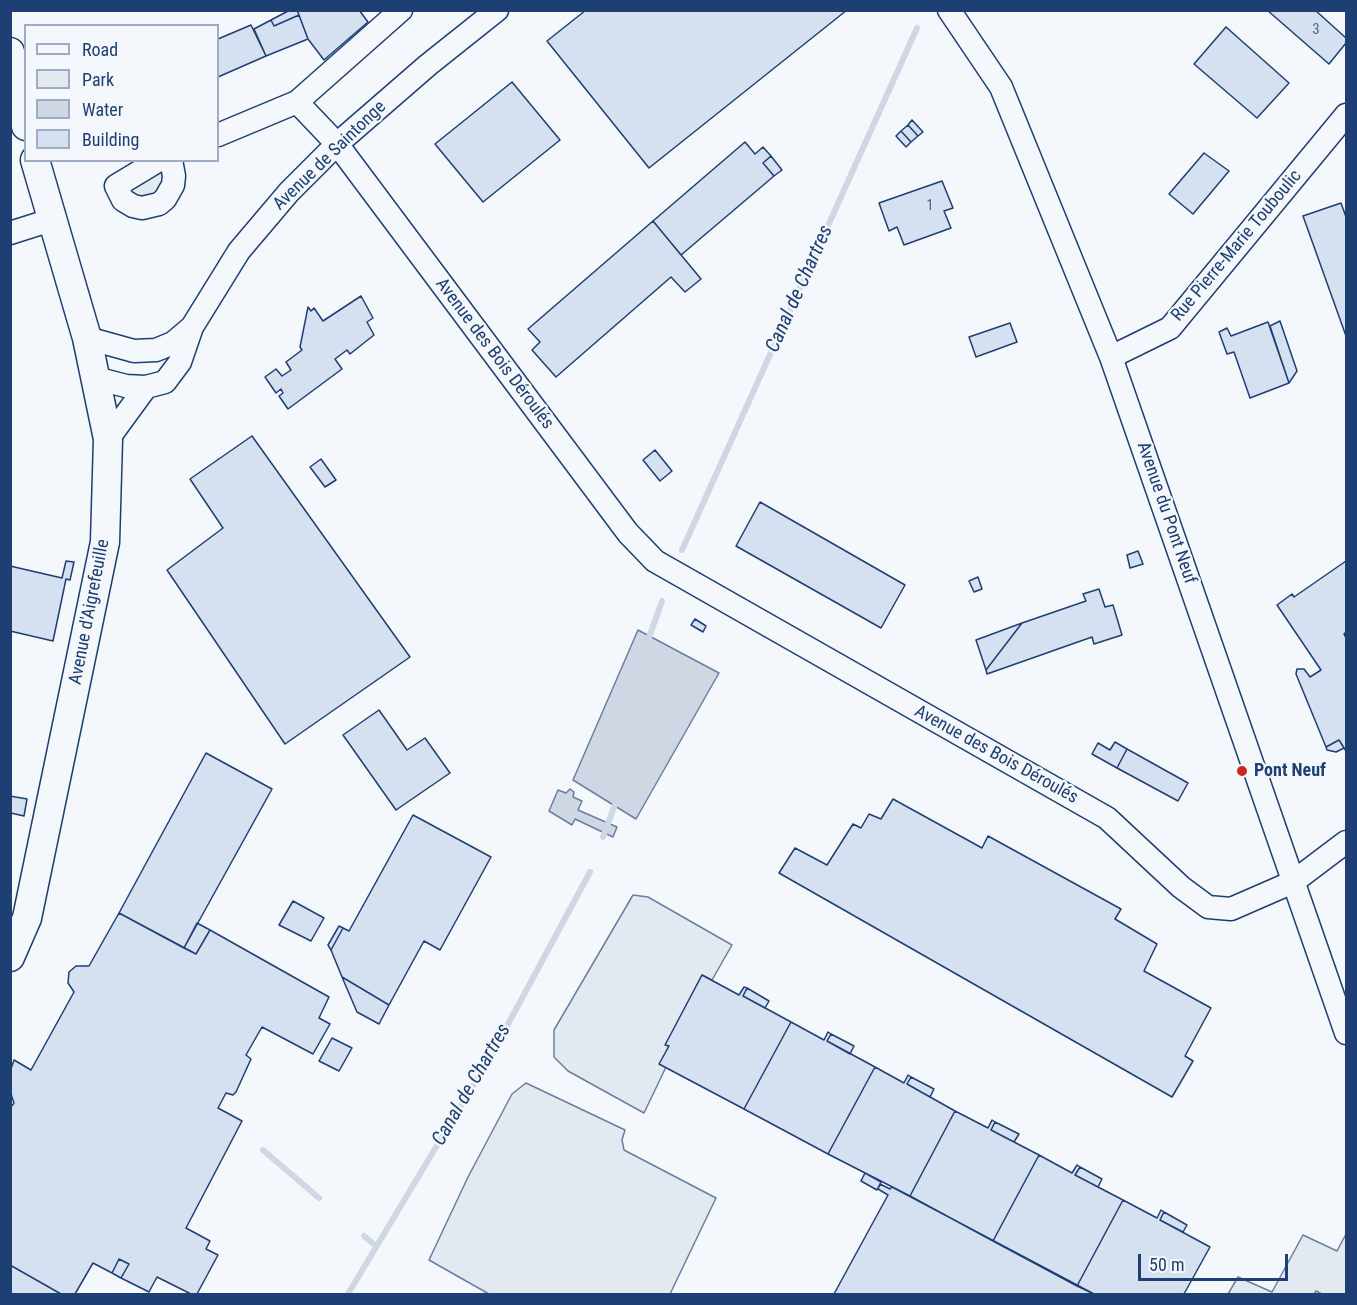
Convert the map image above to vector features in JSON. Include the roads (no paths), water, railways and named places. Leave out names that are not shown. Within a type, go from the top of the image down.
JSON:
[{"type":"main road","points":[[10,52],[24,117]]},
{"type":"main road","name":"Avenue d'Aigrefeuille","points":[[13,952],[27,918],[105,542],[108,439],[87,338],[36,162]]},
{"type":"street","points":[[219,135],[297,102],[401,10]]},
{"type":"street","name":"Avenue de Saintonge","points":[[108,439],[146,387],[165,382],[175,369],[180,362],[192,327],[239,251],[289,192],[337,144],[428,65],[497,10]]},
{"type":"street","name":"Avenue du Pont Neuf","points":[[950,12],[1001,87],[1112,357],[1347,1033]]},
{"type":"street","name":"Avenue des Bois Déroulés","points":[[297,102],[337,144],[628,533],[656,561],[1107,818],[1181,887],[1208,907],[1231,909],[1293,882]]},
{"type":"street","name":"Rue Pierre-Marie Touboulic","points":[[1112,357],[1170,328],[1347,115]]},
{"type":"street","points":[[156,162],[116,186],[123,200],[142,208],[159,204],[165,199],[172,184],[174,176],[171,162]]},
{"type":"street","points":[[10,233],[51,220]]},
{"type":"street","name":"Avenue de Saintonge","points":[[87,338],[134,351],[156,350],[173,343],[192,327]]},
{"type":"street","points":[[95,378],[126,386],[146,387]]},
{"type":"street","points":[[1293,882],[1347,842]]},
{"type":"water","points":[[638,630],[719,673],[636,819],[573,780]]},
{"type":"water","points":[[570,789],[574,792],[573,797],[582,801],[578,810],[617,827],[613,837],[575,819],[572,825],[549,811],[558,790],[566,793]]},
{"type":"waterway","name":"Canal de Chartres","points":[[682,550],[917,28]]},
{"type":"waterway","name":"Canal de Chartres","points":[[647,643],[662,601]]},
{"type":"waterway","name":"Canal de Chartres","points":[[603,837],[617,799]]},
{"type":"waterway","name":"Canal de Chartres","points":[[348,1294],[493,1052],[590,872]]},
{"type":"waterway","points":[[263,1150],[319,1198]]},
{"type":"waterway","points":[[364,1236],[376,1246]]},
{"type":"place","name":"Pont Neuf","points":[[1242,771]]}]
